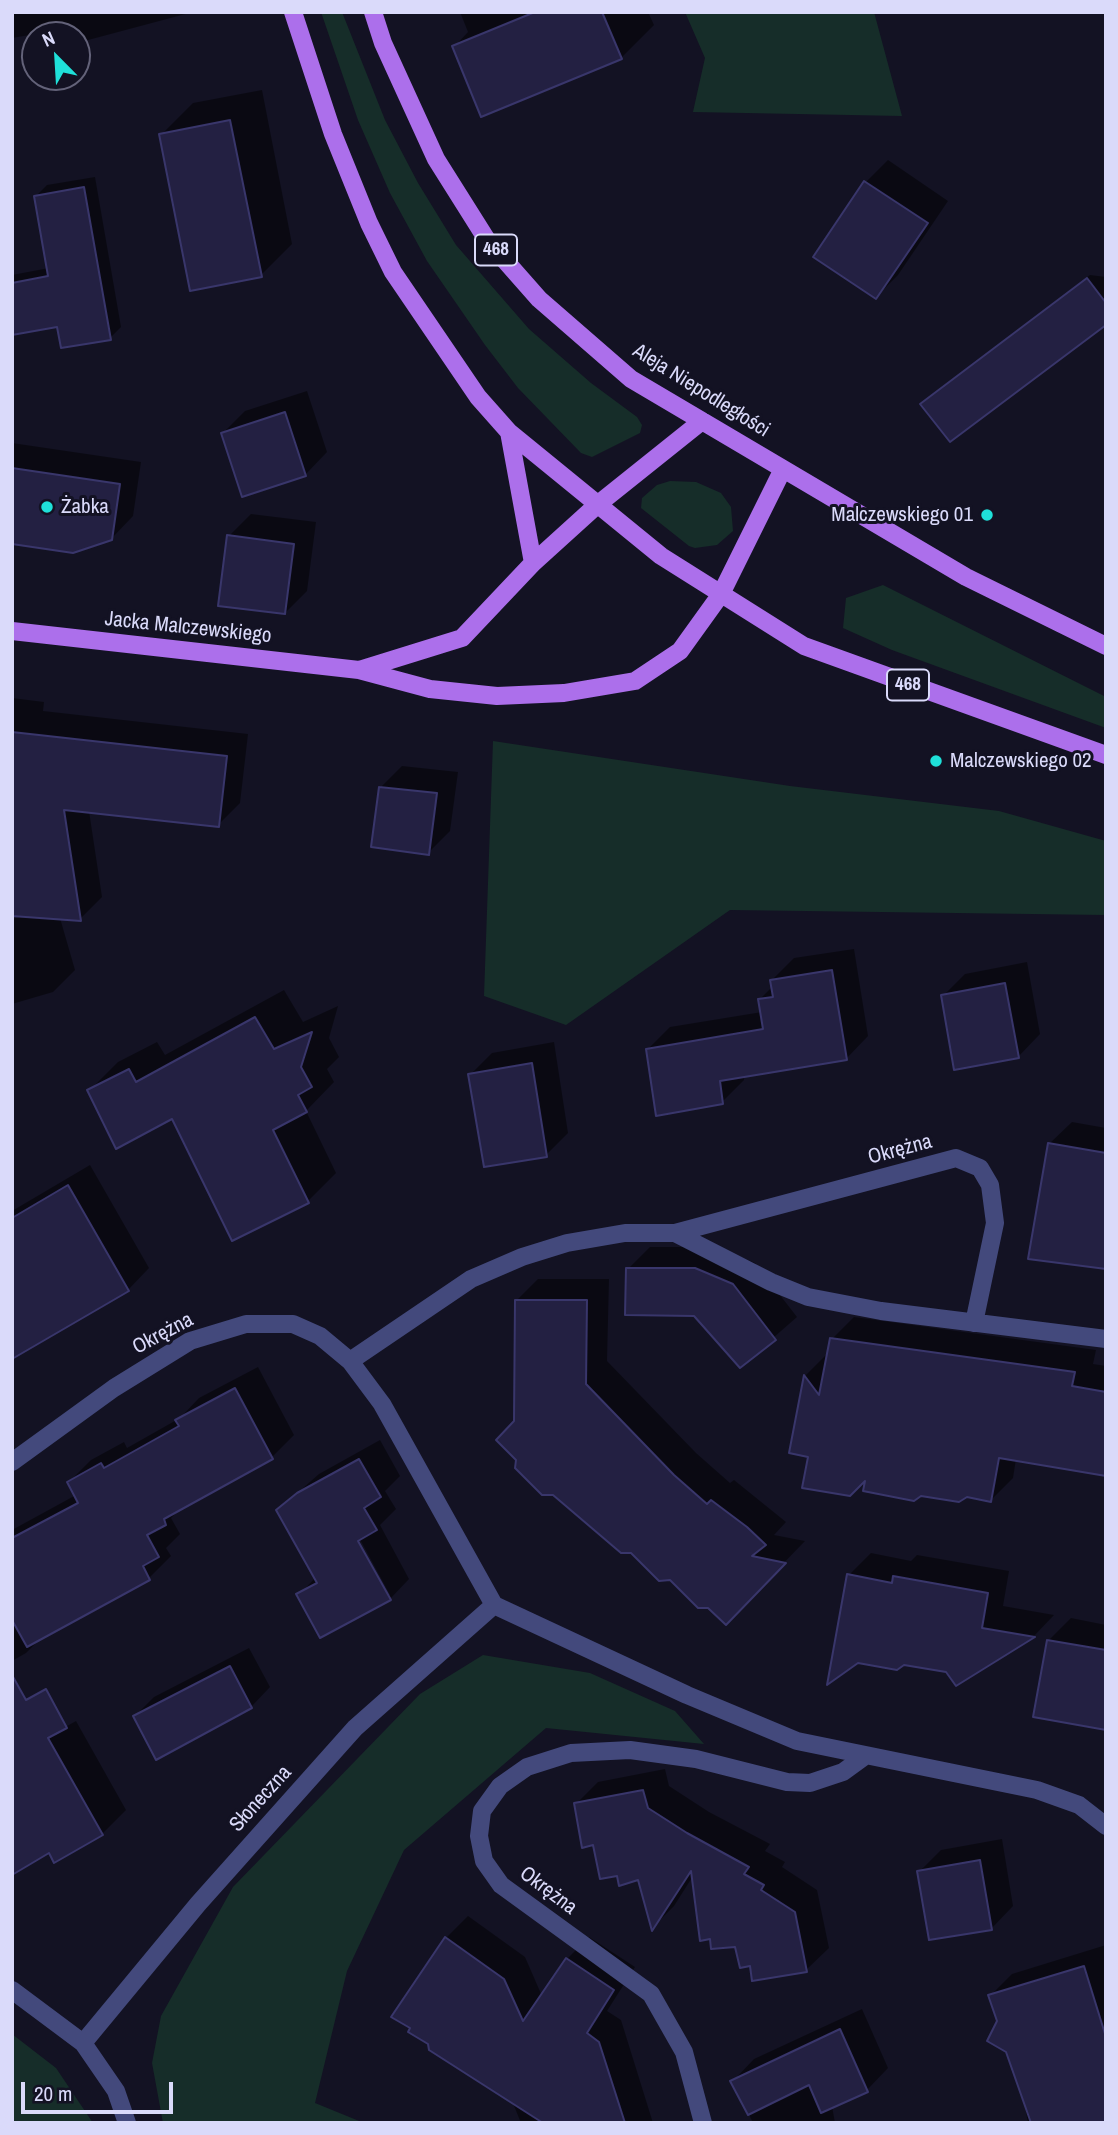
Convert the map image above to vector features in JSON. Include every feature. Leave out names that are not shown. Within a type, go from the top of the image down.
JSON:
[{"type":"main road","name":"468","points":[[293,12],[333,134],[393,272],[478,397],[509,432],[661,556],[804,646],[1106,755]]},
{"type":"main road","name":"Aleja Niepodległości","points":[[373,12],[436,159],[487,240],[539,299],[631,379],[966,577],[1106,646]]},
{"type":"main road","points":[[533,563],[597,505],[702,421]]},
{"type":"main road","points":[[509,432],[533,563]]},
{"type":"main road","name":"Jacka Malczewskiego","points":[[12,632],[359,670],[430,689],[497,696],[564,693],[635,681],[680,652],[720,594],[783,469]]},
{"type":"main road","name":"Jacka Malczewskiego","points":[[359,670],[462,638],[533,563]]},
{"type":"street","name":"Okrężna","points":[[350,1361],[471,1279],[522,1256],[586,1238],[625,1233],[675,1234],[956,1158],[980,1168],[990,1185],[996,1223],[974,1323]]},
{"type":"street","name":"Okrężna","points":[[675,1234],[771,1282],[808,1297],[881,1311],[1106,1339]]},
{"type":"street","name":"Okrężna","points":[[12,1462],[114,1388],[190,1341],[246,1324],[293,1324],[320,1336],[350,1361],[382,1404],[494,1605]]},
{"type":"street","points":[[494,1605],[687,1695],[797,1741],[1037,1790],[1079,1805],[1106,1826]]},
{"type":"street","name":"Słoneczna","points":[[83,2043],[198,1904],[355,1728],[494,1605]]},
{"type":"street","name":"Okrężna","points":[[704,2123],[684,2052],[651,1994],[501,1885],[484,1861],[479,1836],[482,1811],[500,1786],[527,1767],[571,1753],[630,1750],[696,1759],[788,1782],[810,1783],[843,1772],[865,1756]]},
{"type":"street","points":[[12,1990],[83,2043],[116,2091],[127,2123]]},
{"type":"green space","points":[[321,12],[342,12],[385,120],[418,183],[456,245],[529,329],[591,383],[637,417],[642,425],[640,433],[592,457],[581,453],[518,388],[485,345],[427,261],[390,193],[358,120]]},
{"type":"green space","points":[[685,12],[874,12],[902,116],[693,112],[705,58]]},
{"type":"green space","points":[[670,481],[696,482],[721,493],[731,507],[733,531],[717,545],[695,548],[689,546],[641,508],[642,498],[657,485]]},
{"type":"green space","points":[[883,585],[1106,697],[1106,728],[892,650],[843,628],[846,598]]},
{"type":"green space","points":[[493,741],[790,786],[999,811],[1106,841],[1106,915],[730,910],[566,1025],[484,996]]},
{"type":"green space","points":[[483,1655],[590,1673],[675,1711],[704,1744],[546,1728],[404,1850],[347,1971],[315,2103],[364,2123],[163,2123],[152,2063],[161,2016],[233,1887],[420,1694]]},
{"type":"green space","points":[[12,2034],[56,2068],[93,2123],[12,2123]]},
{"type":"building","points":[[535,12],[602,12],[622,59],[481,117],[452,46]]},
{"type":"building","points":[[230,120],[262,277],[190,291],[159,134]]},
{"type":"building","points":[[864,181],[928,223],[876,299],[813,257]]},
{"type":"building","points":[[84,187],[111,340],[61,348],[57,327],[12,335],[12,283],[48,276],[34,196]]},
{"type":"building","points":[[1087,278],[1106,303],[1106,325],[950,442],[920,404]]},
{"type":"building","points":[[285,412],[306,476],[242,497],[221,433]]},
{"type":"building","points":[[12,468],[120,484],[112,540],[73,553],[12,544]]},
{"type":"building","points":[[227,535],[294,544],[285,614],[218,606]]},
{"type":"building","points":[[12,732],[227,756],[219,827],[64,810],[81,921],[12,916]]},
{"type":"building","points":[[379,787],[437,793],[429,855],[371,847]]},
{"type":"building","points":[[832,970],[847,1060],[720,1081],[723,1104],[656,1116],[646,1049],[763,1029],[758,999],[773,997],[770,980]]},
{"type":"building","points":[[1005,983],[1019,1058],[954,1070],[941,995]]},
{"type":"building","points":[[255,1017],[274,1049],[312,1032],[301,1067],[312,1087],[298,1095],[307,1112],[273,1130],[309,1203],[232,1241],[172,1119],[116,1149],[87,1090],[129,1069],[136,1082]]},
{"type":"building","points":[[532,1063],[547,1157],[484,1167],[468,1074]]},
{"type":"building","points":[[1048,1143],[1106,1153],[1106,1269],[1028,1259]]},
{"type":"building","points":[[68,1185],[129,1291],[12,1359],[12,1218]]},
{"type":"building","points":[[626,1268],[695,1268],[733,1284],[776,1340],[740,1368],[694,1316],[625,1315]]},
{"type":"building","points":[[515,1300],[587,1300],[586,1384],[674,1475],[707,1504],[711,1500],[766,1545],[752,1556],[786,1563],[726,1625],[708,1608],[698,1608],[670,1580],[659,1581],[631,1553],[621,1553],[553,1495],[542,1495],[515,1468],[516,1460],[496,1440],[514,1421]]},
{"type":"building","points":[[830,1338],[1075,1372],[1072,1386],[1106,1392],[1106,1476],[999,1458],[991,1502],[967,1497],[959,1502],[921,1496],[914,1501],[863,1491],[865,1481],[850,1496],[802,1488],[808,1457],[789,1453],[804,1375],[819,1395]]},
{"type":"building","points":[[235,1388],[273,1459],[164,1519],[166,1525],[147,1535],[159,1557],[143,1566],[150,1580],[27,1647],[12,1620],[12,1538],[78,1503],[67,1482],[101,1463],[104,1468],[179,1426],[175,1420]]},
{"type":"building","points":[[359,1459],[381,1497],[364,1508],[377,1530],[358,1541],[391,1600],[320,1638],[296,1594],[317,1583],[276,1510],[297,1493]]},
{"type":"building","points":[[847,1574],[892,1583],[893,1576],[988,1593],[982,1628],[1035,1637],[956,1686],[946,1672],[904,1665],[897,1670],[858,1663],[827,1685]]},
{"type":"building","points":[[1047,1640],[1106,1650],[1106,1730],[1033,1717]]},
{"type":"building","points":[[230,1666],[252,1708],[156,1760],[133,1716]]},
{"type":"building","points":[[12,1675],[26,1700],[46,1689],[67,1728],[48,1738],[103,1835],[54,1863],[49,1853],[12,1875]]},
{"type":"building","points":[[643,1790],[648,1808],[749,1867],[744,1874],[764,1885],[761,1890],[795,1912],[807,1972],[752,1981],[750,1966],[740,1968],[735,1947],[711,1949],[710,1939],[700,1941],[691,1871],[652,1931],[638,1880],[619,1886],[617,1876],[600,1879],[593,1845],[582,1848],[574,1803]]},
{"type":"building","points":[[980,1860],[992,1930],[929,1940],[917,1871]]},
{"type":"building","points":[[445,1937],[504,1979],[523,2021],[566,1958],[614,1990],[587,2033],[599,2042],[625,2123],[543,2123],[429,2050],[428,2044],[408,2032],[410,2028],[391,2017]]},
{"type":"building","points":[[1084,1966],[1106,2037],[1106,2123],[1031,2123],[1006,2052],[987,2041],[997,2021],[988,1995]]},
{"type":"building","points":[[840,2029],[868,2092],[821,2113],[809,2085],[748,2115],[730,2081]]},
{"type":"place","name":"Żabka","points":[[47,507]]},
{"type":"place","name":"Malczewskiego 01","points":[[987,515]]},
{"type":"place","name":"Malczewskiego 02","points":[[936,761]]}]
